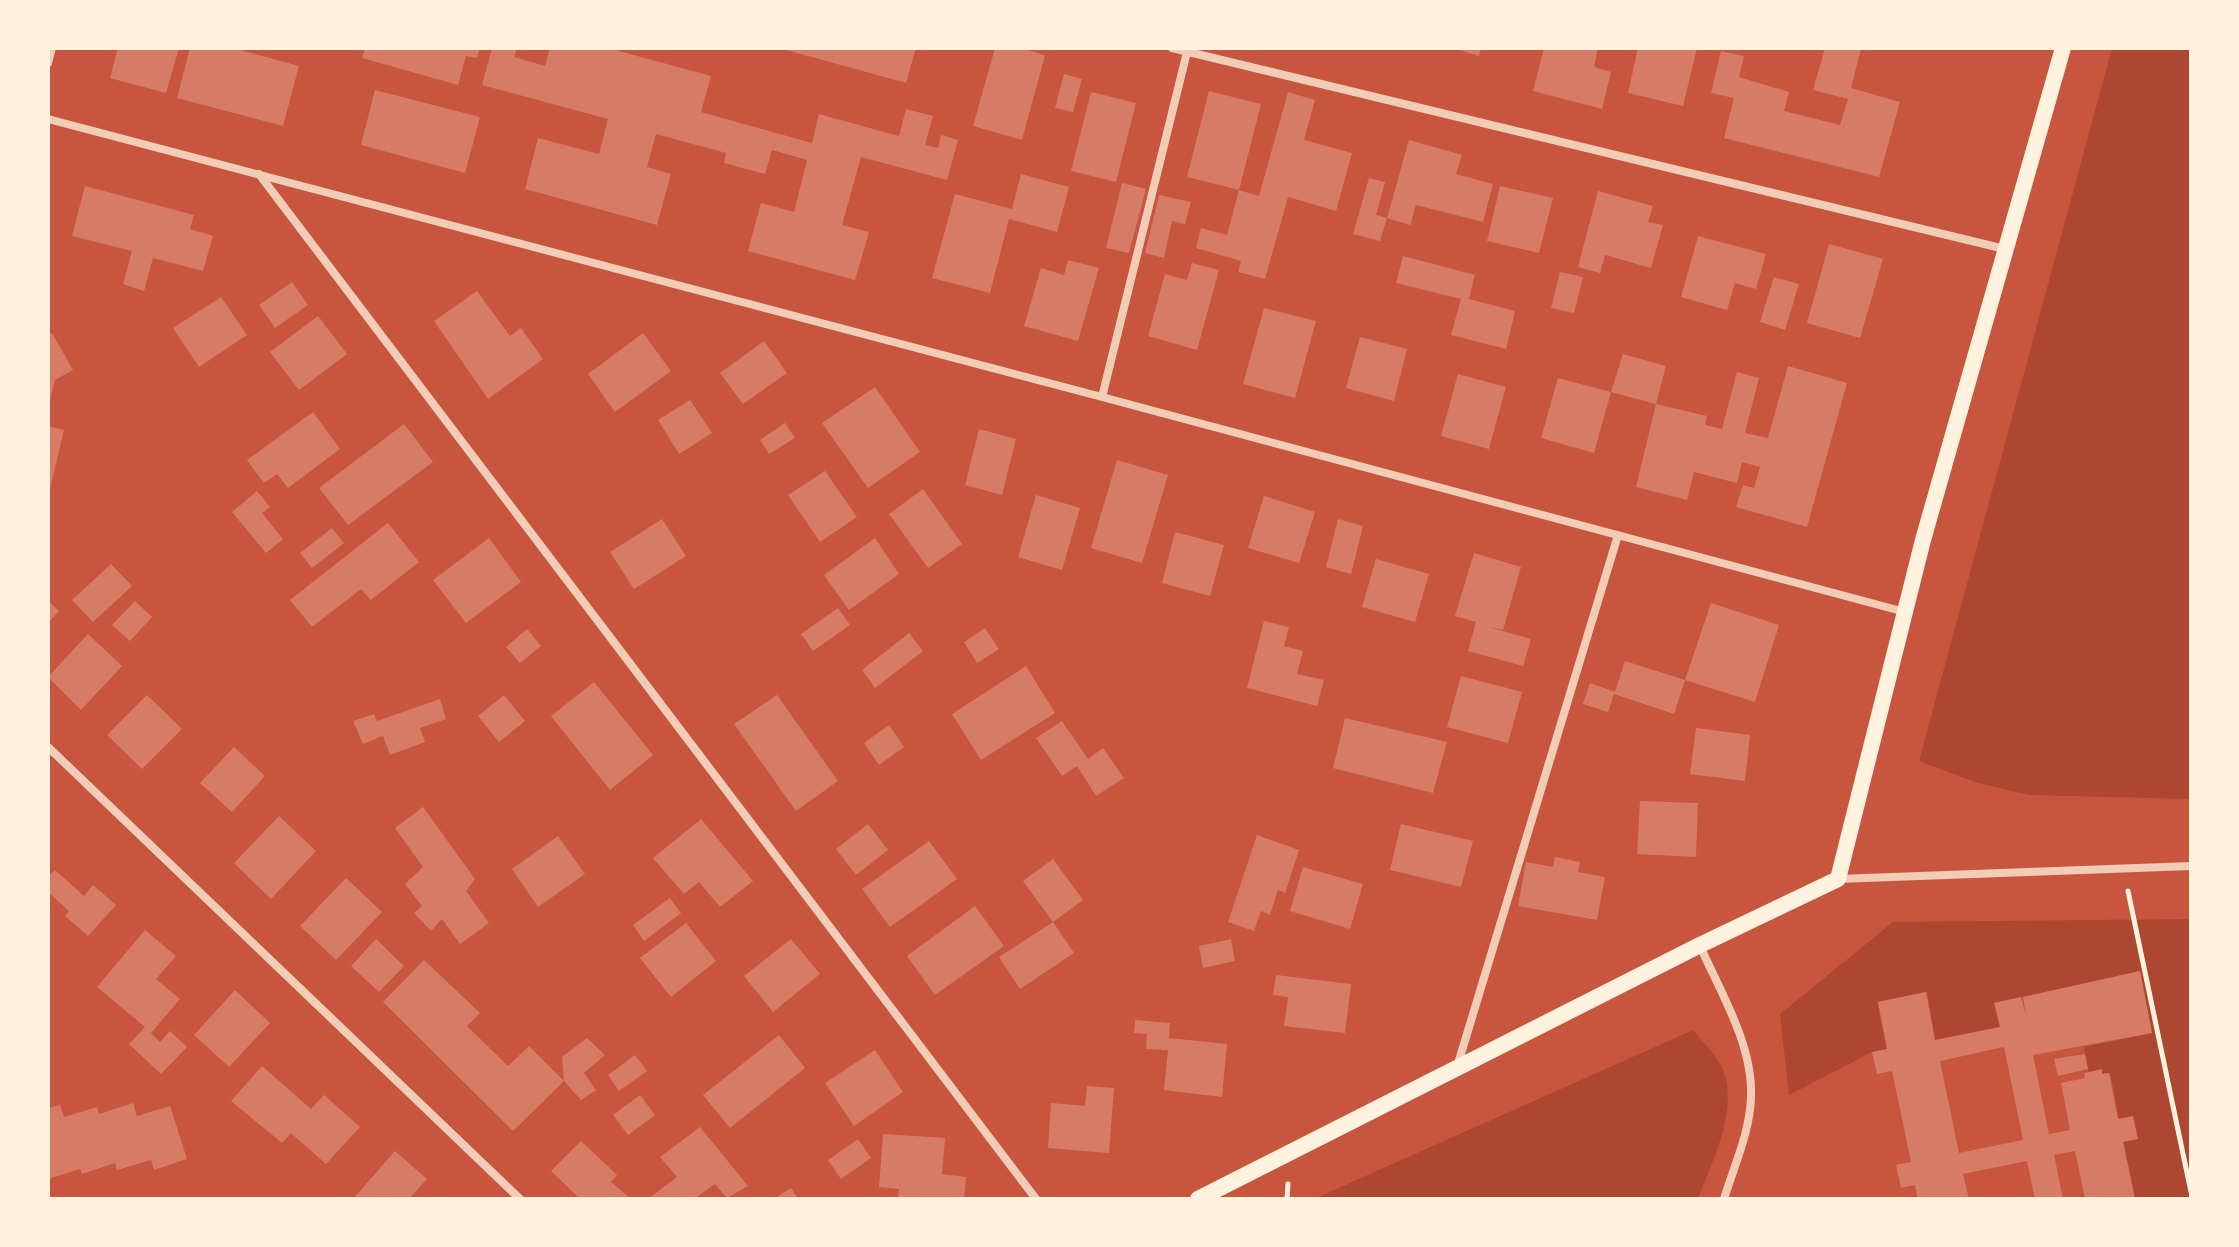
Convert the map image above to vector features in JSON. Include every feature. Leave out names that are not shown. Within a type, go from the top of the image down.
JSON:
[{"type":"main road","points":[[1198,1199],[1700,945],[1838,879],[1905,612],[2063,48]]},
{"type":"street","points":[[48,63],[52,48]]},
{"type":"street","points":[[1172,48],[2005,249]]},
{"type":"street","points":[[1102,397],[1187,52]]},
{"type":"street","points":[[48,119],[1905,612]]},
{"type":"street","points":[[259,174],[1036,1199]]},
{"type":"street","points":[[1457,1067],[1618,535]]},
{"type":"street","points":[[48,747],[520,1199]]},
{"type":"street","points":[[1838,879],[2191,866]]},
{"type":"street","points":[[1700,945],[1740,1036],[1750,1077],[1748,1119],[1724,1199]]},
{"type":"path","points":[[2123,868],[2189,1170],[2191,1192]]},
{"type":"shaded area","points":[[2112,48],[2191,48],[2191,799],[2029,795],[1978,783],[1919,761]]},
{"type":"shaded area","points":[[2191,919],[2191,1199],[2135,1199],[2110,1073],[2102,1074],[2101,1070],[2089,1072],[2088,1069],[2084,1047],[2152,1033],[2140,971],[1995,1003],[2000,1027],[1935,1040],[1927,992],[1877,1002],[1887,1049],[1872,1052],[1789,1095],[1780,1014],[1893,922]]},
{"type":"shaded area","points":[[1693,1030],[1721,1065],[1728,1102],[1722,1136],[1698,1199],[1314,1199]]},
{"type":"building","points":[[118,48],[179,48],[166,93],[110,78]]},
{"type":"building","points":[[190,48],[233,48],[299,66],[283,126],[177,98]]},
{"type":"building","points":[[365,48],[480,48],[477,58],[466,56],[458,85],[362,58]]},
{"type":"building","points":[[492,48],[517,48],[514,57],[545,66],[550,48],[608,48],[711,76],[701,112],[812,143],[819,114],[899,136],[906,109],[933,116],[925,145],[938,148],[941,135],[958,140],[947,180],[861,157],[842,225],[869,232],[855,280],[748,251],[761,203],[794,212],[807,160],[772,150],[765,174],[724,163],[726,153],[656,134],[647,167],[671,174],[657,225],[525,189],[538,138],[599,154],[608,119],[482,85]]},
{"type":"building","points":[[779,48],[916,48],[906,83]]},
{"type":"building","points":[[995,48],[1020,48],[1045,55],[1022,140],[973,126]]},
{"type":"building","points":[[1454,48],[1481,48],[1479,56]]},
{"type":"building","points":[[1544,48],[1598,48],[1594,67],[1611,72],[1602,109],[1533,91]]},
{"type":"building","points":[[1638,48],[1697,48],[1683,106],[1628,93]]},
{"type":"building","points":[[1825,48],[1861,49],[1851,88],[1900,102],[1879,177],[1724,138],[1734,98],[1711,93],[1721,51],[1744,56],[1739,77],[1789,92],[1784,111],[1840,125],[1848,99],[1813,90]]},
{"type":"building","points":[[1064,74],[1082,79],[1073,112],[1055,108]]},
{"type":"building","points":[[375,90],[480,117],[465,173],[361,145]]},
{"type":"building","points":[[1209,91],[1261,104],[1239,190],[1187,177]]},
{"type":"building","points":[[1091,92],[1136,103],[1116,182],[1071,171]]},
{"type":"building","points":[[1288,92],[1315,100],[1304,140],[1352,153],[1336,211],[1288,197],[1265,279],[1238,272],[1241,261],[1196,248],[1201,228],[1227,235],[1239,190],[1259,196]]},
{"type":"building","points":[[1409,140],[1462,155],[1456,174],[1493,184],[1483,222],[1416,205],[1410,225],[1387,218]]},
{"type":"building","points":[[1021,174],[1069,187],[1057,232],[1009,219],[990,293],[932,278],[955,194],[1012,209]]},
{"type":"building","points":[[1369,178],[1385,182],[1376,215],[1387,218],[1380,241],[1353,234]]},
{"type":"building","points":[[1122,183],[1146,189],[1129,253],[1106,248]]},
{"type":"building","points":[[85,186],[194,215],[190,229],[213,236],[203,271],[153,258],[144,291],[123,284],[132,251],[72,236]]},
{"type":"building","points":[[1500,186],[1553,198],[1539,253],[1487,241]]},
{"type":"building","points":[[1598,191],[1653,206],[1648,222],[1663,225],[1651,268],[1605,255],[1600,273],[1578,267]]},
{"type":"building","points":[[1159,195],[1191,202],[1185,224],[1172,221],[1164,258],[1145,253]]},
{"type":"building","points":[[1698,236],[1766,254],[1756,289],[1735,283],[1727,310],[1681,297]]},
{"type":"building","points":[[1829,244],[1883,259],[1860,338],[1807,323]]},
{"type":"building","points":[[1403,256],[1475,275],[1469,299],[1515,311],[1506,349],[1451,335],[1461,299],[1396,283]]},
{"type":"building","points":[[1068,260],[1099,268],[1078,341],[1024,326],[1041,268],[1064,275]]},
{"type":"building","points":[[1192,263],[1219,270],[1197,350],[1148,336],[1165,274],[1187,280]]},
{"type":"building","points":[[1560,272],[1583,277],[1574,313],[1551,308]]},
{"type":"building","points":[[1774,277],[1799,284],[1785,330],[1760,322]]},
{"type":"building","points":[[292,282],[308,305],[275,328],[259,305]]},
{"type":"building","points":[[477,291],[510,336],[521,328],[543,359],[488,399],[434,321]]},
{"type":"building","points":[[221,297],[247,335],[199,367],[173,328]]},
{"type":"building","points":[[1264,308],[1316,321],[1295,398],[1243,384]]},
{"type":"building","points":[[318,316],[347,354],[299,390],[270,352]]},
{"type":"building","points":[[52,333],[73,370],[55,380],[49,403],[48,335]]},
{"type":"building","points":[[643,333],[671,371],[615,412],[588,374]]},
{"type":"building","points":[[1360,337],[1407,349],[1394,401],[1346,388]]},
{"type":"building","points":[[764,341],[787,373],[743,404],[720,373]]},
{"type":"building","points":[[1623,354],[1666,366],[1656,404],[1611,392]]},
{"type":"building","points":[[1788,366],[1847,383],[1807,527],[1736,507],[1743,485],[1754,488],[1760,467],[1742,462],[1737,483],[1694,472],[1687,500],[1636,487],[1656,404],[1707,416],[1705,425],[1722,429],[1737,372],[1759,378],[1745,433],[1768,438]]},
{"type":"building","points":[[1458,374],[1506,387],[1489,449],[1441,436]]},
{"type":"building","points":[[1558,378],[1611,392],[1594,453],[1541,438]]},
{"type":"building","points":[[875,387],[920,452],[868,488],[822,423]]},
{"type":"building","points":[[690,400],[712,433],[679,454],[658,420]]},
{"type":"building","points":[[313,412],[340,449],[288,488],[277,474],[264,483],[247,460]]},
{"type":"building","points":[[785,423],[795,438],[769,454],[760,440]]},
{"type":"building","points":[[404,424],[433,462],[348,525],[319,488]]},
{"type":"building","points":[[48,426],[64,430],[49,493],[48,493]]},
{"type":"building","points":[[979,429],[1016,439],[1002,495],[965,485]]},
{"type":"building","points":[[1117,460],[1168,475],[1142,563],[1091,548]]},
{"type":"building","points":[[825,471],[857,517],[820,542],[788,495]]},
{"type":"building","points":[[923,489],[962,544],[928,568],[889,514]]},
{"type":"building","points":[[257,491],[270,507],[262,513],[283,539],[266,553],[232,512]]},
{"type":"building","points":[[1036,495],[1080,508],[1062,570],[1018,557]]},
{"type":"building","points":[[1264,496],[1315,512],[1299,563],[1248,548]]},
{"type":"building","points":[[662,519],[686,556],[634,589],[610,552]]},
{"type":"building","points":[[1338,519],[1363,526],[1351,574],[1326,567]]},
{"type":"building","points":[[388,523],[419,562],[371,600],[361,589],[312,627],[290,600]]},
{"type":"building","points":[[332,528],[344,543],[312,568],[300,553]]},
{"type":"building","points":[[1175,532],[1224,545],[1210,596],[1162,583]]},
{"type":"building","points":[[489,538],[521,582],[466,623],[433,580]]},
{"type":"building","points":[[875,538],[899,574],[849,610],[824,575]]},
{"type":"building","points":[[1474,553],[1521,567],[1503,630],[1488,627],[1531,639],[1523,666],[1468,651],[1476,622],[1455,616]]},
{"type":"building","points":[[1376,559],[1429,574],[1415,622],[1362,607]]},
{"type":"building","points":[[111,564],[132,586],[93,622],[72,600]]},
{"type":"building","points":[[48,601],[59,611],[48,623]]},
{"type":"building","points":[[135,601],[152,617],[130,641],[112,625]]},
{"type":"building","points":[[1711,603],[1779,625],[1755,702],[1685,680]]},
{"type":"building","points":[[838,608],[850,625],[813,651],[801,634]]},
{"type":"building","points":[[1264,621],[1289,627],[1284,646],[1303,651],[1297,674],[1324,680],[1317,706],[1247,688]]},
{"type":"building","points":[[985,628],[999,649],[977,663],[964,642]]},
{"type":"building","points":[[527,629],[541,646],[520,663],[506,647]]},
{"type":"building","points":[[909,633],[923,651],[875,688],[862,670]]},
{"type":"building","points":[[88,634],[122,666],[81,710],[48,677]]},
{"type":"building","points":[[1625,661],[1685,680],[1674,714],[1614,694],[1608,712],[1583,704],[1590,683],[1615,692]]},
{"type":"building","points":[[1026,666],[1055,713],[981,760],[952,714]]},
{"type":"building","points":[[1461,676],[1522,692],[1508,743],[1447,727]]},
{"type":"building","points":[[594,682],[653,755],[610,790],[551,716]]},
{"type":"building","points":[[147,695],[182,729],[142,769],[107,735]]},
{"type":"building","points":[[504,695],[525,721],[499,742],[478,716]]},
{"type":"building","points":[[777,695],[838,781],[796,811],[734,724]]},
{"type":"building","points":[[440,699],[446,719],[420,728],[425,742],[390,755],[383,736],[363,744],[353,721],[374,714],[377,721]]},
{"type":"building","points":[[1345,718],[1447,742],[1433,793],[1333,768]]},
{"type":"building","points":[[1062,721],[1088,759],[1103,748],[1124,778],[1096,796],[1077,766],[1062,776],[1036,738]]},
{"type":"building","points":[[889,725],[904,747],[879,765],[864,743]]},
{"type":"building","points":[[1696,728],[1750,735],[1745,781],[1690,774]]},
{"type":"building","points":[[234,747],[265,776],[232,812],[200,783]]},
{"type":"building","points":[[1640,801],[1698,803],[1696,857],[1637,854]]},
{"type":"building","points":[[423,807],[475,879],[466,891],[489,923],[460,944],[442,919],[431,931],[414,913],[422,906],[405,884],[423,867],[395,828]]},
{"type":"building","points":[[279,816],[316,851],[271,899],[234,863]]},
{"type":"building","points":[[701,819],[753,881],[720,907],[699,882],[684,894],[653,858]]},
{"type":"building","points":[[868,824],[888,850],[856,875],[836,849]]},
{"type":"building","points":[[1401,824],[1473,841],[1461,887],[1390,870]]},
{"type":"building","points":[[1257,835],[1299,850],[1285,893],[1278,890],[1270,915],[1261,911],[1254,931],[1228,922]]},
{"type":"building","points":[[558,836],[585,874],[538,907],[512,869]]},
{"type":"building","points":[[929,841],[957,879],[890,927],[862,889]]},
{"type":"building","points":[[1555,857],[1580,862],[1578,872],[1605,877],[1597,920],[1518,906],[1526,862],[1553,867]]},
{"type":"building","points":[[1053,859],[1083,900],[1053,922],[1023,881]]},
{"type":"building","points":[[1303,867],[1363,884],[1350,929],[1290,911]]},
{"type":"building","points":[[55,870],[84,896],[93,885],[116,905],[88,936],[65,916],[69,911],[48,892],[48,877]]},
{"type":"building","points":[[346,878],[382,912],[336,960],[300,926]]},
{"type":"building","points":[[670,898],[681,913],[644,941],[633,925]]},
{"type":"building","points":[[975,906],[1004,946],[935,995],[907,956]]},
{"type":"building","points":[[1053,922],[1074,953],[1020,989],[999,957]]},
{"type":"building","points":[[686,923],[716,961],[671,997],[640,958]]},
{"type":"building","points":[[145,930],[176,956],[156,979],[180,999],[151,1033],[160,1042],[170,1031],[187,1047],[161,1074],[129,1044],[145,1027],[97,987]]},
{"type":"building","points":[[376,939],[404,966],[379,992],[351,966]]},
{"type":"building","points":[[791,939],[820,974],[773,1012],[744,976]]},
{"type":"building","points":[[1231,939],[1235,961],[1203,968],[1199,946]]},
{"type":"building","points":[[424,960],[480,1013],[467,1026],[508,1066],[529,1046],[564,1081],[513,1131],[383,1002]]},
{"type":"building","points":[[2140,971],[2152,1033],[2033,1055],[2049,1134],[2070,1130],[2061,1083],[2085,1078],[2084,1073],[2102,1069],[2102,1074],[2109,1073],[2118,1119],[2133,1116],[2138,1139],[2123,1142],[2135,1199],[2085,1199],[2075,1151],[2054,1155],[2063,1199],[2035,1199],[2027,1161],[1963,1174],[1969,1199],[1918,1199],[1915,1185],[1901,1188],[1896,1165],[1911,1162],[1892,1071],[1877,1074],[1872,1052],[1887,1049],[1878,1002],[1926,992],[1935,1040],[2000,1027],[1994,1003],[2021,997],[2026,1015],[2023,997]],"holes":[[[2004,1047],[2023,1140],[1959,1153],[1940,1061]]]},
{"type":"building","points":[[1276,975],[1351,984],[1345,1033],[1284,1026],[1288,997],[1273,995]]},
{"type":"building","points":[[235,990],[270,1023],[229,1067],[194,1035]]},
{"type":"building","points":[[1135,1020],[1170,1023],[1169,1038],[1227,1044],[1222,1097],[1164,1090],[1168,1050],[1146,1049],[1147,1034],[1134,1033]]},
{"type":"building","points":[[779,1035],[805,1068],[730,1128],[703,1095]]},
{"type":"building","points":[[587,1038],[605,1055],[584,1073],[596,1090],[581,1100],[564,1081],[562,1057]]},
{"type":"building","points":[[875,1050],[903,1092],[854,1126],[825,1083]]},
{"type":"building","points":[[2085,1054],[2088,1069],[2058,1076],[2054,1059]]},
{"type":"building","points":[[635,1055],[647,1071],[619,1091],[608,1075]]},
{"type":"building","points":[[262,1066],[311,1109],[324,1095],[360,1127],[326,1164],[291,1133],[282,1143],[231,1101]]},
{"type":"building","points":[[1087,1086],[1114,1088],[1109,1153],[1048,1148],[1051,1103],[1085,1106]]},
{"type":"building","points":[[640,1095],[655,1115],[628,1135],[613,1115]]},
{"type":"building","points":[[133,1103],[137,1116],[170,1106],[187,1159],[154,1170],[151,1160],[117,1170],[115,1163],[82,1174],[80,1169],[48,1179],[48,1108],[60,1105],[64,1117],[97,1107],[99,1114]]},
{"type":"building","points":[[700,1127],[748,1186],[727,1198],[715,1184],[694,1199],[648,1199],[677,1177],[660,1157]]},
{"type":"building","points":[[883,1134],[945,1138],[942,1174],[966,1177],[964,1199],[898,1199],[899,1189],[879,1187]]},
{"type":"building","points":[[858,1139],[871,1158],[841,1179],[828,1160]]},
{"type":"building","points":[[581,1141],[617,1175],[611,1182],[631,1199],[580,1199],[551,1171]]},
{"type":"building","points":[[395,1151],[427,1179],[409,1199],[353,1199]]},
{"type":"building","points":[[791,1188],[798,1199],[773,1199]]}]
